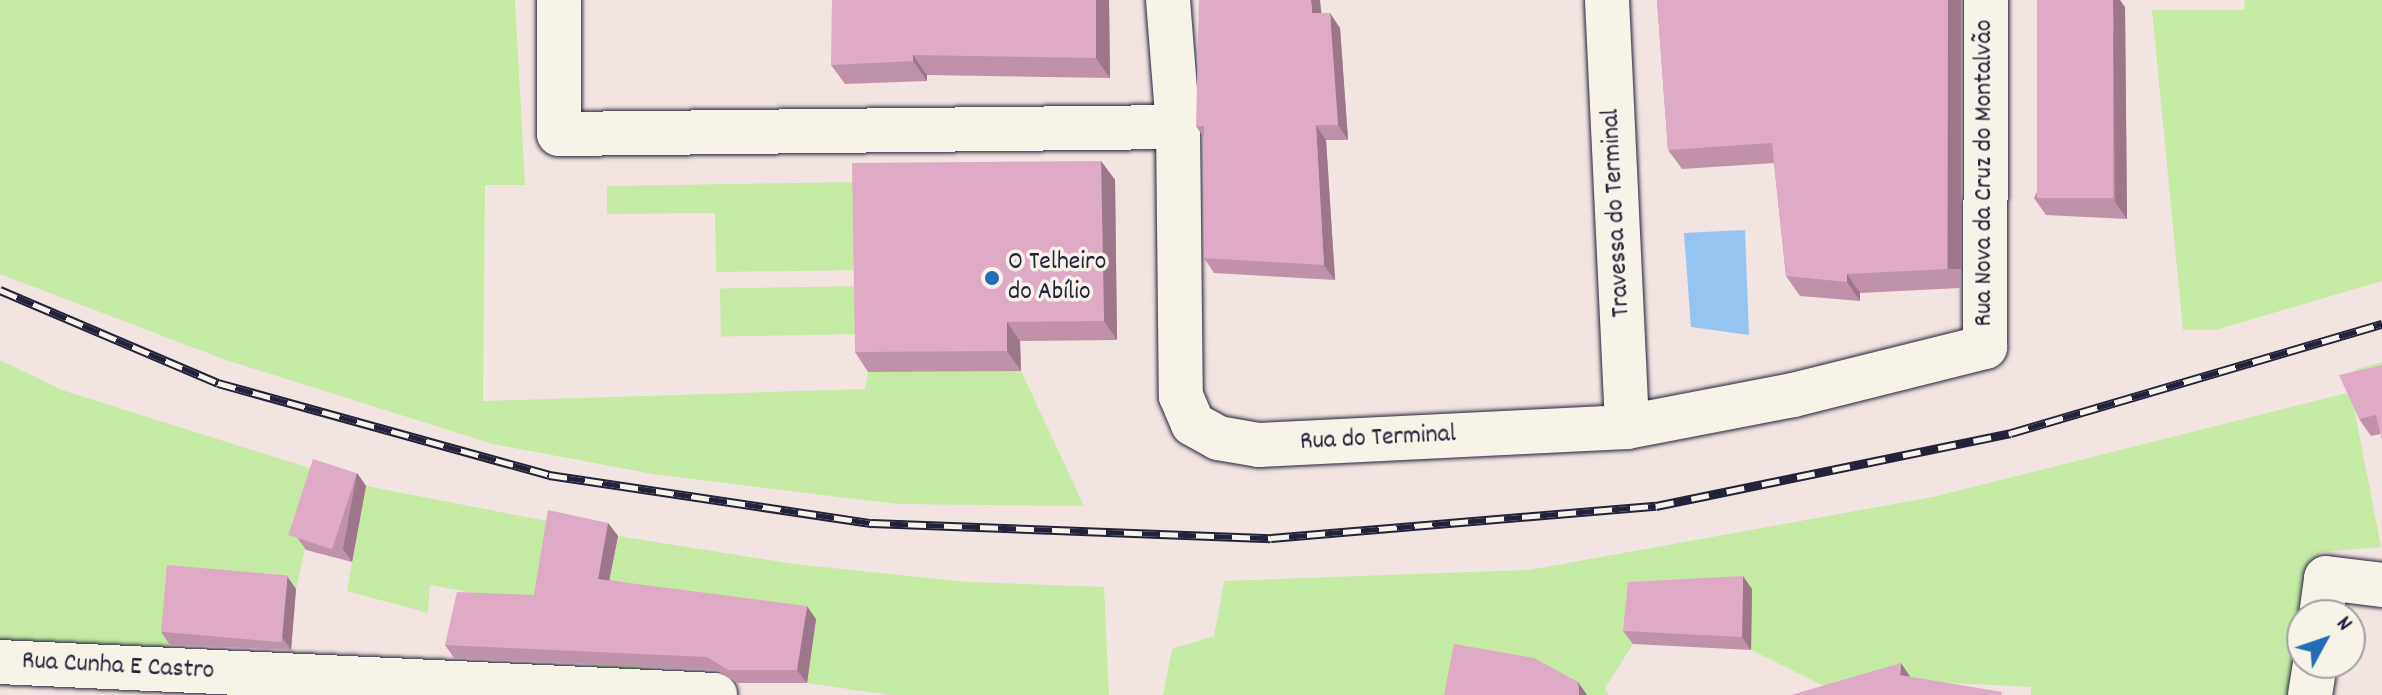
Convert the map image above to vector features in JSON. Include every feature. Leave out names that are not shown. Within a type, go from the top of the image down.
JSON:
[{"type":"street","points":[[559,0],[559,134],[1178,127]]},
{"type":"street","name":"Rua do Terminal","points":[[1168,0],[1178,127],[1181,396],[1193,424],[1218,438],[1259,445],[1627,427],[1793,395],[1985,347]]},
{"type":"street","name":"Travessa do Terminal","points":[[1607,0],[1627,427]]},
{"type":"street","name":"Rua Nova da Cruz do Montalvão","points":[[1985,347],[1986,0]]},
{"type":"street","points":[[2324,596],[2382,585]]},
{"type":"street","name":"Rua Cunha E Castro","points":[[0,662],[715,695]]},
{"type":"green space","points":[[0,0],[515,0],[525,185],[485,185],[483,401],[865,389],[868,372],[1021,371],[1084,506],[897,504],[653,474],[493,444],[226,360],[0,274]]},
{"type":"green space","points":[[2245,0],[2382,0],[2382,281],[2215,330],[2183,330],[2152,10],[2244,10]]},
{"type":"green space","points":[[866,182],[867,270],[716,272],[715,213],[607,214],[607,186]]},
{"type":"green space","points":[[867,286],[868,334],[721,337],[720,289]]},
{"type":"green space","points":[[0,360],[62,390],[322,472],[296,589],[176,579],[169,653],[0,649]]},
{"type":"green space","points":[[2382,362],[2382,385],[2351,392],[2356,369]]},
{"type":"green space","points":[[2351,392],[2381,547],[2320,552],[2303,599],[2286,599],[2286,679],[2293,679],[2291,695],[2031,695],[2031,687],[1913,681],[1842,695],[1751,650],[1751,589],[1638,595],[1633,644],[1605,688],[1609,695],[1586,695],[1544,671],[1456,695],[1163,695],[1172,649],[1214,636],[1224,581],[1529,570],[1933,497]]},
{"type":"green space","points":[[366,486],[557,523],[543,606],[430,585],[428,613],[347,591]]},
{"type":"green space","points":[[618,536],[794,564],[967,582],[1104,587],[1109,695],[891,695],[807,683],[816,619],[667,601],[647,683],[591,679]]},
{"type":"water","points":[[1745,230],[1749,335],[1691,327],[1684,233]]},
{"type":"building","points":[[832,0],[1096,0],[1096,58],[913,55],[913,61],[831,65]]},
{"type":"building","points":[[1199,0],[1311,0],[1312,13],[1330,13],[1338,125],[1316,125],[1324,265],[1204,258],[1204,126],[1196,126]]},
{"type":"building","points":[[1657,0],[1948,0],[1947,269],[1847,274],[1847,282],[1786,276],[1772,143],[1668,150]]},
{"type":"building","points":[[2037,0],[2113,0],[2113,198],[2037,198]]},
{"type":"building","name":"O Telheiro do Abílio","points":[[1101,161],[1104,321],[1007,322],[1007,351],[855,352],[852,163]]},
{"type":"building","points":[[2382,365],[2382,440],[2376,415],[2359,419],[2339,375]]},
{"type":"building","points":[[313,459],[357,473],[332,549],[288,535]]},
{"type":"building","points":[[548,510],[608,523],[598,579],[807,606],[797,670],[728,670],[707,657],[445,645],[457,592],[534,595]]},
{"type":"building","points":[[167,565],[288,576],[282,642],[161,632]]},
{"type":"building","points":[[1743,576],[1742,637],[1623,631],[1628,582]]},
{"type":"building","points":[[1454,644],[1534,658],[1578,682],[1579,695],[1444,695]]},
{"type":"building","points":[[1901,663],[1900,675],[2002,692],[2001,695],[1791,695]]},
{"type":"railway","points":[[0,290],[218,383],[549,475],[872,523],[1271,538],[1656,506],[2011,433],[2382,324]]},
{"type":"place","name":"O Telheiro do Abílio","points":[[992,278]]}]
